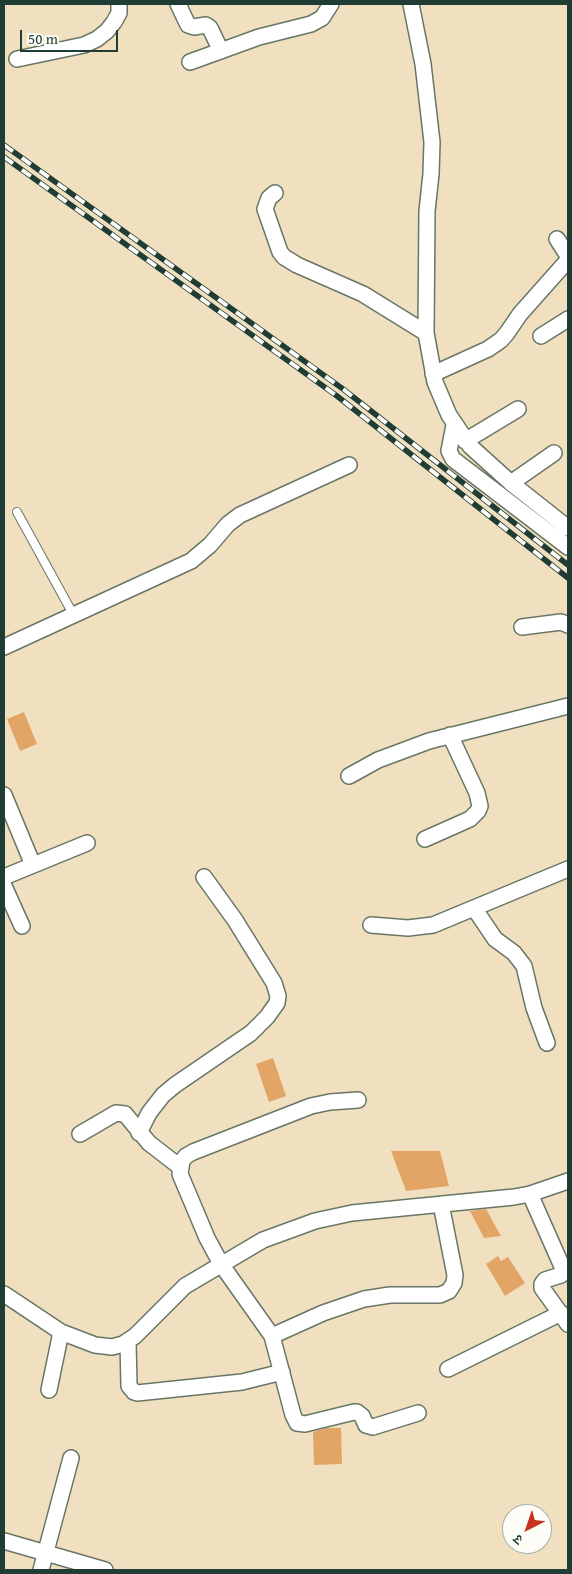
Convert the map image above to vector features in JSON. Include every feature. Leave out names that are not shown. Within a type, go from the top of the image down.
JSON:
[{"type":"street","points":[[18,59],[84,45],[97,39],[114,22],[119,13],[120,4]]},
{"type":"street","points":[[178,4],[188,25],[194,28],[206,25],[210,28],[222,51]]},
{"type":"street","points":[[190,62],[260,37],[317,22],[331,4]]},
{"type":"street","points":[[411,4],[423,64],[432,142],[427,211],[426,333],[433,374],[442,402],[465,441],[511,483],[568,528]]},
{"type":"street","points":[[275,193],[270,198],[266,209],[280,252],[284,257],[297,265],[363,294],[426,333]]},
{"type":"street","points":[[557,239],[568,256]]},
{"type":"street","points":[[433,374],[488,349],[501,340],[520,314],[568,260]]},
{"type":"street","points":[[541,336],[568,319]]},
{"type":"street","points":[[465,441],[518,409]]},
{"type":"street","points":[[454,425],[449,451],[453,459],[568,547]]},
{"type":"street","points":[[511,483],[554,453]]},
{"type":"street","points":[[4,647],[191,561],[210,545],[228,524],[240,515],[349,465]]},
{"type":"street","points":[[522,626],[561,622],[568,625]]},
{"type":"street","points":[[349,776],[378,760],[429,741],[568,706]]},
{"type":"street","points":[[425,839],[470,818],[478,812],[480,806],[477,793],[450,735]]},
{"type":"street","points":[[4,795],[33,865]]},
{"type":"street","points":[[4,877],[87,842]]},
{"type":"street","points":[[371,925],[420,928],[433,925],[568,869]]},
{"type":"street","points":[[139,1132],[163,1095],[251,1033],[267,1017],[277,1003],[278,996],[274,983],[235,920],[204,877]]},
{"type":"street","points":[[4,886],[22,926]]},
{"type":"street","points":[[474,908],[495,939],[514,953],[524,966],[534,1008],[547,1043]]},
{"type":"street","points":[[358,1100],[330,1102],[303,1110],[193,1152],[186,1156],[180,1167],[180,1174],[207,1238],[221,1264],[272,1336],[295,1420],[300,1424],[357,1412],[362,1416],[366,1425],[373,1427],[418,1413]]},
{"type":"street","points":[[80,1134],[116,1113],[125,1114],[155,1148],[180,1167]]},
{"type":"street","points":[[4,1294],[61,1332],[96,1345],[112,1347],[123,1344],[135,1336],[185,1286],[263,1240],[322,1219],[352,1213],[497,1199],[530,1194],[568,1182]]},
{"type":"street","points":[[448,1369],[564,1318],[542,1286],[545,1280],[560,1275],[564,1271],[530,1194]]},
{"type":"street","points":[[272,1336],[323,1312],[364,1299],[390,1295],[440,1295],[449,1291],[454,1283],[455,1274],[441,1204]]},
{"type":"street","points":[[49,1390],[61,1332]]},
{"type":"street","points":[[128,1341],[129,1386],[131,1390],[137,1393],[242,1382],[282,1372]]},
{"type":"street","points":[[41,1570],[71,1458]]},
{"type":"street","points":[[4,1541],[105,1570]]},
{"type":"lane","points":[[17,512],[73,614]]},
{"type":"building","points":[[24,712],[37,744],[20,751],[7,719]]},
{"type":"building","points":[[273,1058],[286,1096],[269,1102],[256,1064]]},
{"type":"building","points":[[391,1151],[440,1151],[449,1186],[406,1191]]},
{"type":"building","points":[[486,1209],[501,1236],[484,1238],[470,1211]]},
{"type":"building","points":[[498,1256],[501,1261],[508,1257],[525,1283],[505,1296],[486,1264]]},
{"type":"building","points":[[327,1428],[341,1428],[342,1464],[314,1465],[313,1432]]},
{"type":"railway","points":[[4,145],[343,389],[568,565]]},
{"type":"railway","points":[[4,157],[337,396],[568,578]]}]
